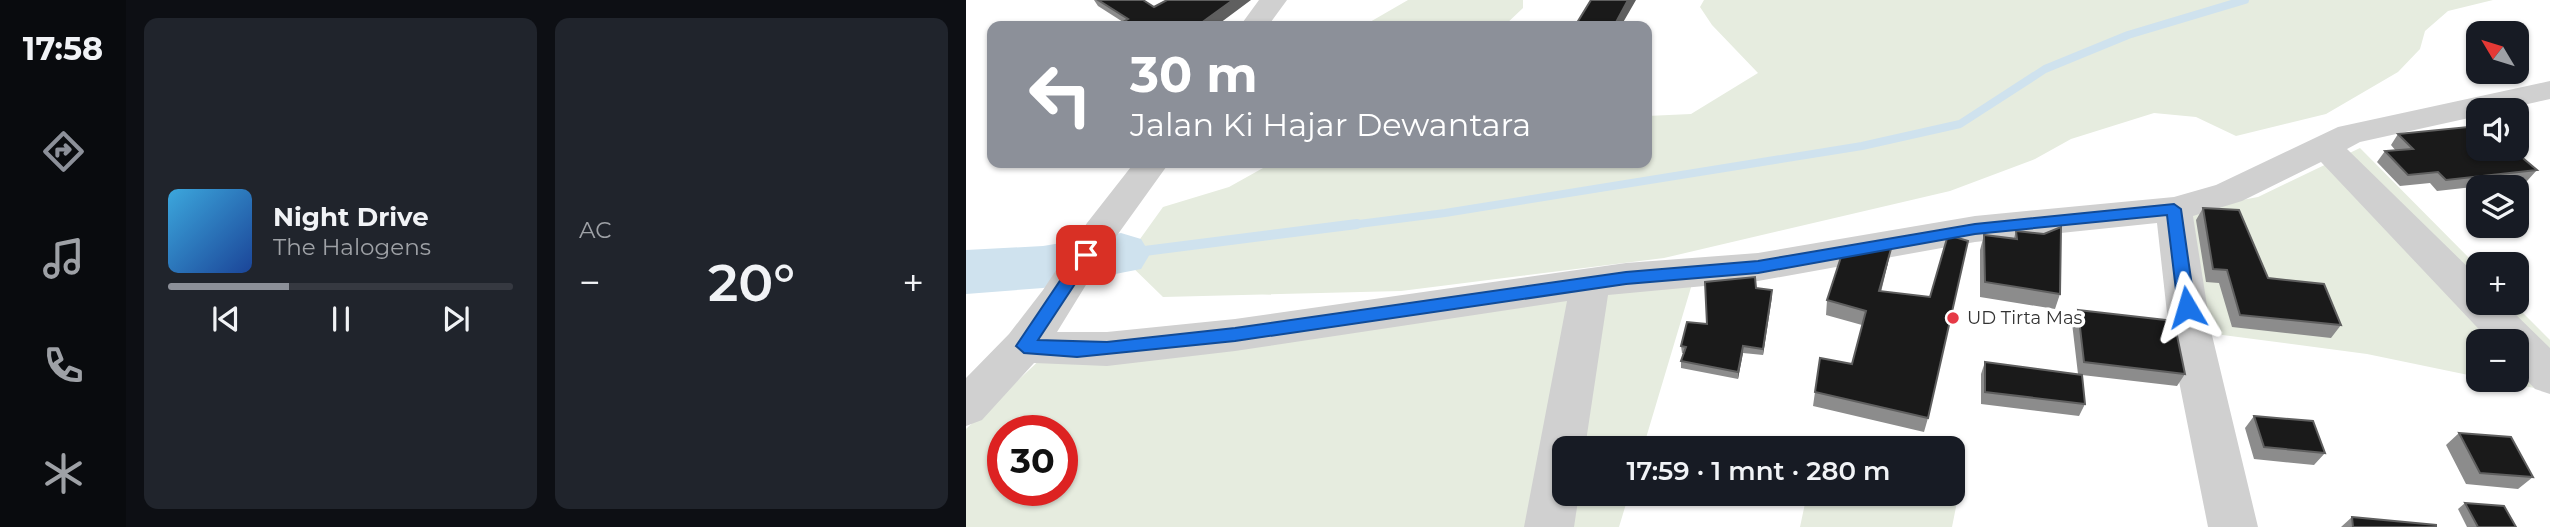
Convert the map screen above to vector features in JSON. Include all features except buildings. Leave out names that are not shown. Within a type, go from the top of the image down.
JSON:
[{"type":"street","points":[[1258,21],[1273,0]]},
{"type":"street","points":[[1024,346],[1077,350],[1171,342],[1590,283],[1758,267],[1975,229],[2174,209],[2229,193],[2350,134],[2550,90]]},
{"type":"street","points":[[2324,145],[2466,289]]},
{"type":"street","points":[[966,407],[1024,346],[1057,301],[1100,232],[1149,168]]},
{"type":"street","points":[[2174,209],[2190,331],[2233,527]]},
{"type":"street","points":[[1549,527],[1590,283]]},
{"type":"street","points":[[2491,315],[2550,376]]},
{"type":"shaded area","points":[[1408,0],[1523,0],[1523,8],[1509,21],[1372,21]]},
{"type":"shaded area","points":[[1704,0],[2493,0],[2448,11],[2425,31],[2420,49],[2398,72],[2326,114],[2236,136],[2196,117],[2154,113],[2071,139],[2035,159],[1950,191],[1664,258],[1401,291],[1163,297],[1125,260],[1163,207],[1229,187],[1263,168],[1652,168],[1652,116],[1691,114],[1758,73],[1712,25],[1700,7]]},
{"type":"shaded area","points":[[2360,148],[2466,255],[2466,315],[2525,315],[2550,340],[2550,391],[2529,387],[2529,329],[2466,329],[2466,375],[2367,354],[2192,331],[2172,213],[2258,197]]},
{"type":"shaded area","points":[[1695,274],[1647,436],[1552,436],[1552,506],[1625,506],[1619,527],[966,527],[966,429],[1045,355]]},
{"type":"shaded area","points":[[1804,506],[1956,506],[1952,527],[1800,527]]},
{"type":"waterway","points":[[1343,226],[1445,213],[1862,146],[1960,124],[2045,69],[2128,35],[2245,0]]},
{"type":"waterway","points":[[1121,254],[1357,224]]},
{"type":"waterway","points":[[966,272],[1043,267],[1121,254]]},
{"type":"place","name":"UD Tirta Mas","points":[[1953,318]]},
{"type":"route","points":[[1086,255],[1024,346],[1107,349],[1235,335],[1626,278],[1758,267],[2042,220],[2174,209],[2187,307]]}]
